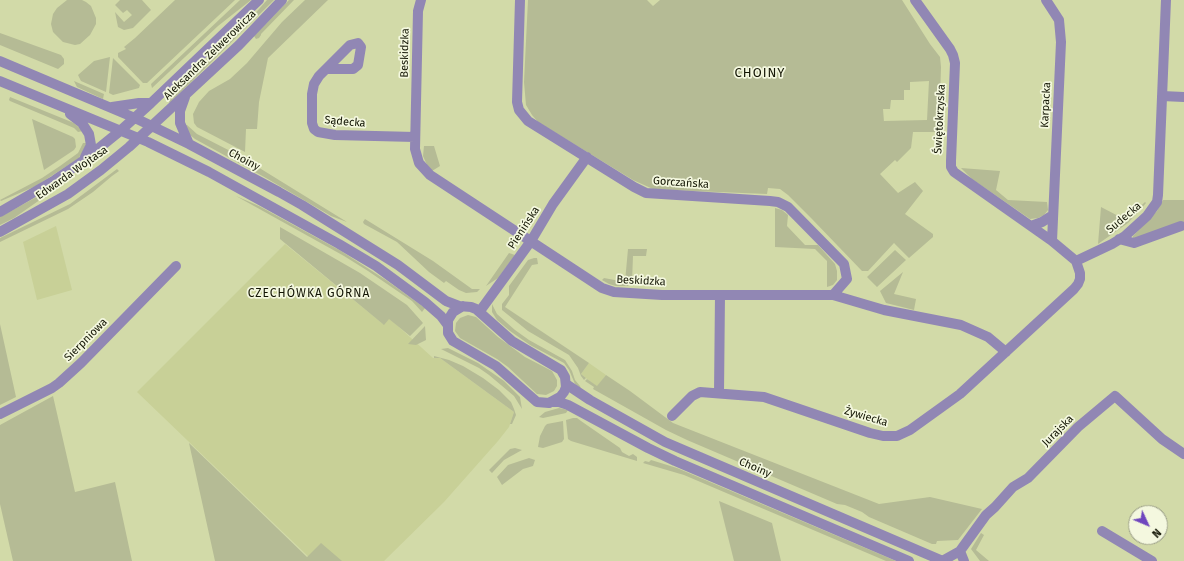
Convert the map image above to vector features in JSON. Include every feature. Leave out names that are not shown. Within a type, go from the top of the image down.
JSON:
[{"type":"street","name":"Aleksandra Zelwerowicza","points":[[135,118],[259,0]]},
{"type":"street","name":"Aleksandra Zelwerowicza","points":[[152,126],[239,45],[282,0]]},
{"type":"street","name":"Beskidzka","points":[[421,0],[418,11],[415,138],[416,154],[420,163],[426,172],[556,259],[608,291],[662,295],[833,295],[884,310],[961,325],[988,337],[1006,352]]},
{"type":"street","name":"Gorczańska","points":[[520,0],[517,102],[519,110],[528,121],[646,193],[770,200],[788,207],[844,264],[847,278],[833,295]]},
{"type":"street","name":"Świętokrzyska","points":[[915,0],[950,49],[955,63],[951,167],[954,172],[960,178],[1030,226],[1076,261]]},
{"type":"street","name":"Karpacka","points":[[1046,0],[1059,20],[1061,35],[1052,242]]},
{"type":"street","name":"Sudecka","points":[[1076,261],[1119,239],[1147,216],[1157,202],[1166,0]]},
{"type":"street","name":"Choiny","points":[[0,61],[111,107],[189,144],[302,205],[392,262],[446,301],[455,305],[474,308],[480,311]]},
{"type":"street","name":"Sądecka","points":[[326,69],[314,84],[312,94],[312,123],[314,129],[318,132],[335,135],[415,138]]},
{"type":"street","points":[[0,81],[139,139],[209,172],[349,250],[383,271],[435,310],[447,324]]},
{"type":"street","points":[[185,96],[180,111],[180,123],[189,144]]},
{"type":"street","points":[[1162,96],[1184,97]]},
{"type":"street","points":[[111,107],[151,103]]},
{"type":"street","points":[[61,107],[82,123],[89,134],[89,151],[83,161]]},
{"type":"street","name":"Edwarda Wojtasa","points":[[0,212],[37,191],[83,161],[135,118]]},
{"type":"street","name":"Edwarda Wojtasa","points":[[0,232],[68,194],[101,170],[139,139],[152,126]]},
{"type":"street","name":"Pienińska","points":[[480,311],[587,157]]},
{"type":"street","points":[[1030,226],[1042,222],[1053,214]]},
{"type":"street","points":[[1119,239],[1134,243],[1181,226]]},
{"type":"street","name":"Żywiecka","points":[[672,416],[692,396],[700,392],[764,397],[883,436],[897,436],[910,430],[975,381],[1078,284],[1080,273],[1076,261]]},
{"type":"street","name":"Sierpniowa","points":[[0,414],[59,383],[81,363],[176,266]]},
{"type":"street","points":[[719,393],[720,295]]},
{"type":"street","points":[[463,306],[451,314],[447,324],[448,333],[451,340],[496,366],[537,402],[546,404],[562,395],[566,384],[564,375],[559,368],[512,341],[480,311]]},
{"type":"street","name":"Choiny","points":[[566,384],[590,400],[672,445],[942,561]]},
{"type":"street","name":"Jurajska","points":[[942,561],[960,551],[986,515],[1013,487],[1028,478],[1078,427],[1115,396],[1162,439],[1184,454]]},
{"type":"street","points":[[552,402],[568,404],[638,443],[675,461],[909,561]]},
{"type":"street","points":[[1102,531],[1152,561]]},
{"type":"street","points":[[960,551],[964,561]]},
{"type":"shaded area","points":[[67,0],[82,0],[86,2],[91,6],[96,18],[96,24],[90,35],[80,44],[75,45],[63,42],[53,32],[51,24],[53,14],[57,8]]},
{"type":"shaded area","points":[[120,0],[142,0],[151,10],[133,28],[124,30],[118,27],[115,12],[124,22],[132,15],[127,10],[123,13],[115,5]]},
{"type":"shaded area","points":[[175,0],[235,0],[147,83],[143,83],[118,57],[118,53],[126,49],[124,47]]},
{"type":"shaded area","points":[[240,0],[251,0],[218,26],[152,88],[151,84]]},
{"type":"shaded area","points":[[267,0],[274,0],[170,103],[168,101],[235,36]]},
{"type":"shaded area","points":[[289,0],[294,0],[261,34],[259,38],[256,39],[254,36]]},
{"type":"shaded area","points":[[305,0],[328,0],[268,58],[259,102],[257,129],[246,129],[245,152],[197,127],[194,123],[193,114],[199,102],[209,91],[230,79],[247,63],[282,22]]},
{"type":"shaded area","points":[[528,0],[647,0],[653,6],[660,0],[902,0],[940,57],[939,132],[913,132],[911,148],[897,162],[895,160],[880,174],[898,193],[915,182],[923,191],[905,214],[933,234],[933,237],[909,258],[894,243],[868,271],[862,271],[788,195],[780,189],[768,188],[767,194],[669,190],[653,189],[633,180],[538,122],[526,105],[524,82]],"holes":[[[929,81],[927,120],[884,122],[883,109],[890,109],[891,100],[904,100],[904,90],[910,90],[910,82]]]},
{"type":"shaded area","points":[[0,33],[61,55],[64,59],[64,64],[58,69],[0,45]]},
{"type":"shaded area","points":[[110,57],[106,92],[81,81],[78,75],[94,61]]},
{"type":"shaded area","points":[[113,58],[140,85],[139,88],[113,95],[109,93]]},
{"type":"shaded area","points":[[74,81],[104,94],[103,99],[77,87]]},
{"type":"shaded area","points":[[10,97],[74,123],[83,131],[78,132],[74,128],[10,101]]},
{"type":"shaded area","points":[[32,119],[75,139],[76,147],[74,150],[44,170]]},
{"type":"shaded area","points":[[184,125],[187,125],[197,134],[240,156],[347,222],[331,216],[195,139],[190,135]]},
{"type":"shaded area","points":[[83,143],[86,143],[86,145],[79,158],[36,186],[1,201],[0,200],[42,178],[60,166],[78,153]]},
{"type":"shaded area","points":[[424,146],[434,146],[440,166],[432,171],[427,165],[423,156]]},
{"type":"shaded area","points":[[961,168],[1000,171],[996,190],[1008,200],[1047,202],[1048,210],[1044,215],[1038,218],[1030,219],[972,179]]},
{"type":"shaded area","points":[[117,169],[119,171],[93,192],[68,209],[0,242],[0,238],[70,204]]},
{"type":"shaded area","points":[[42,194],[44,197],[14,218],[0,225],[0,217]]},
{"type":"shaded area","points":[[236,196],[259,206],[341,251],[386,280],[425,308],[422,312],[412,301],[344,256]]},
{"type":"shaded area","points":[[1163,200],[1184,200],[1184,222],[1137,239],[1133,238],[1133,236],[1157,211]]},
{"type":"shaded area","points":[[1145,202],[1146,203],[1128,223],[1098,244],[1101,207],[1126,220]]},
{"type":"shaded area","points":[[775,208],[782,210],[788,215],[787,226],[805,245],[818,245],[835,264],[837,280],[833,285],[827,287],[827,261],[815,249],[775,247]]},
{"type":"shaded area","points":[[365,219],[433,261],[472,289],[480,289],[477,292],[466,293],[446,281],[444,283],[429,272],[397,242],[364,224],[363,222]]},
{"type":"shaded area","points":[[56,226],[72,290],[37,300],[23,242]]},
{"type":"shaded area","points":[[280,227],[360,273],[407,305],[423,323],[410,336],[389,319],[384,325],[280,239]]},
{"type":"shaded area","points":[[285,244],[383,324],[389,318],[433,358],[440,358],[514,412],[509,427],[498,441],[444,502],[384,561],[313,561],[137,392]]},
{"type":"shaded area","points":[[628,249],[647,249],[646,256],[633,256],[632,282],[629,282],[628,286],[616,286],[602,280],[604,278],[625,282]]},
{"type":"shaded area","points":[[895,250],[906,260],[877,287],[867,277]]},
{"type":"shaded area","points":[[509,253],[515,255],[498,278],[486,286]]},
{"type":"shaded area","points":[[537,258],[538,264],[532,265],[505,307],[589,363],[581,374],[586,378],[584,380],[569,355],[528,331],[502,310],[502,304],[509,295],[509,286],[528,260]]},
{"type":"shaded area","points":[[903,272],[894,294],[916,299],[914,310],[886,303],[880,291]]},
{"type":"shaded area","points":[[492,304],[497,314],[515,330],[529,340],[565,360],[581,389],[575,384],[564,363],[530,345],[497,320],[492,312]]},
{"type":"shaded area","points":[[468,315],[476,317],[498,337],[525,357],[552,371],[557,380],[557,386],[554,391],[546,395],[537,394],[508,367],[497,359],[460,338],[455,331],[456,323],[460,318]]},
{"type":"shaded area","points":[[0,324],[16,397],[0,405]]},
{"type":"shaded area","points":[[425,326],[426,340],[416,345],[408,344]]},
{"type":"shaded area","points":[[448,348],[478,363],[504,381],[520,397],[522,409],[514,396],[489,375],[479,368],[441,349]]},
{"type":"shaded area","points":[[434,356],[449,360],[463,366],[499,390],[511,402],[514,409],[516,415],[512,424],[510,424],[514,412],[440,358],[434,358]]},
{"type":"shaded area","points":[[589,363],[606,375],[597,387],[581,374]]},
{"type":"shaded area","points":[[606,375],[673,423],[879,504],[930,497],[982,509],[958,540],[937,541],[936,544],[932,544],[869,517],[862,512],[845,505],[837,504],[687,440],[666,430],[593,389],[594,387],[585,381],[587,379],[597,386]]},
{"type":"shaded area","points":[[53,396],[75,492],[115,482],[132,561],[13,561],[0,504],[0,425]]},
{"type":"shaded area","points":[[559,408],[568,410],[566,413],[543,418],[539,417],[545,412]]},
{"type":"shaded area","points":[[577,418],[620,448],[622,452],[629,456],[633,454],[637,457],[637,461],[568,439],[566,420]]},
{"type":"shaded area","points":[[563,421],[564,439],[562,442],[543,448],[538,447],[540,436],[545,426],[547,424]]},
{"type":"shaded area","points":[[189,443],[307,557],[321,543],[342,561],[215,561]]},
{"type":"shaded area","points":[[515,448],[522,450],[504,460],[492,473],[489,470],[510,449]]},
{"type":"shaded area","points":[[529,458],[535,460],[533,466],[523,469],[502,485],[497,477],[508,465]]},
{"type":"shaded area","points":[[651,460],[677,468],[896,561],[886,561],[684,475],[643,463]]},
{"type":"shaded area","points":[[719,501],[772,523],[781,561],[734,561]]},
{"type":"shaded area","points":[[981,533],[984,535],[976,550],[989,561],[980,561],[971,549]]},
{"type":"district","name":"CHOINY","points":[[760,73]]},
{"type":"district","name":"CZECHÓWKA GÓRNA","points":[[309,294]]}]
